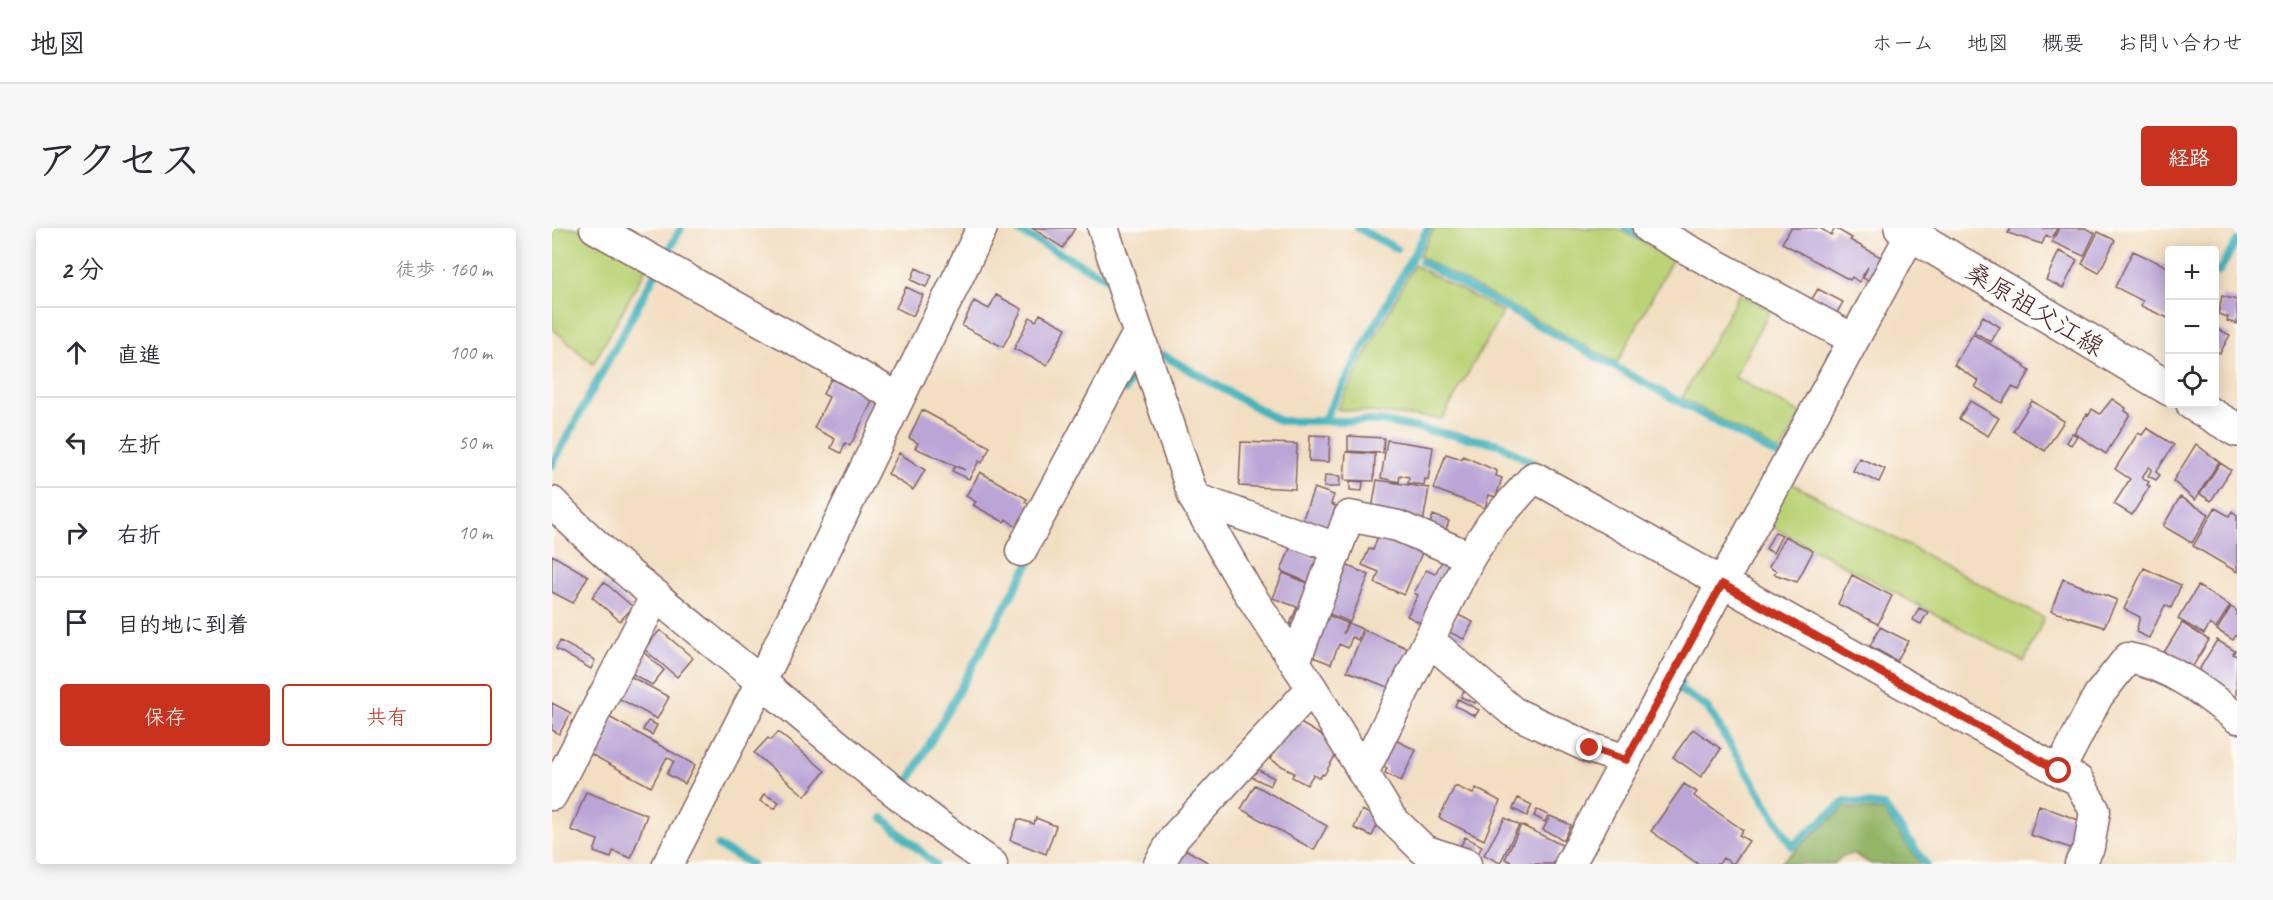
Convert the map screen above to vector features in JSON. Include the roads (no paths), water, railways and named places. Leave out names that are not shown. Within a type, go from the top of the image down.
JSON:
[{"type":"main road","name":"桑原祖父江線","points":[[1906,231],[2165,387]]},
{"type":"main road","points":[[2200,408],[2237,430]]},
{"type":"street","points":[[595,228],[899,399]]},
{"type":"street","points":[[668,864],[761,682],[982,228]]},
{"type":"street","points":[[1103,228],[1194,498],[1245,587],[1312,688],[1391,818],[1424,850],[1466,864]]},
{"type":"street","points":[[1648,228],[1852,339]]},
{"type":"street","points":[[1570,864],[1722,584],[1852,339],[1906,231]]},
{"type":"street","points":[[1021,551],[1138,333]]},
{"type":"street","points":[[1363,773],[1470,556],[1491,525],[1534,477],[1722,584],[2078,780],[2095,811],[2089,847],[2080,864]]},
{"type":"street","points":[[1194,498],[1337,548]]},
{"type":"street","points":[[552,502],[656,595],[761,682],[937,826],[992,864]]},
{"type":"street","points":[[1295,662],[1349,516],[1398,526],[1470,556]]},
{"type":"street","points":[[1219,541],[1252,518]]},
{"type":"street","points":[[552,795],[656,595]]},
{"type":"street","points":[[1429,640],[1513,712],[1590,748],[1626,760]]},
{"type":"street","points":[[2059,771],[2098,696],[2128,658],[2148,661],[2196,686],[2237,718]]},
{"type":"street","points":[[1158,864],[1175,837],[1312,688]]},
{"type":"waterway","points":[[667,254],[681,228]]},
{"type":"waterway","points":[[1358,228],[1397,249]]},
{"type":"waterway","points":[[1323,421],[1428,228]]},
{"type":"waterway","points":[[1625,228],[1642,237]]},
{"type":"waterway","points":[[1020,232],[1108,279]]},
{"type":"waterway","points":[[2219,271],[2237,241]]},
{"type":"waterway","points":[[1422,262],[1779,456]]},
{"type":"waterway","points":[[552,465],[655,274]]},
{"type":"waterway","points":[[1163,355],[1280,421],[1380,421],[1499,444],[1538,466]]},
{"type":"waterway","points":[[1125,390],[1139,364]]},
{"type":"waterway","points":[[909,781],[1033,556]]},
{"type":"waterway","points":[[1681,683],[1678,689],[1707,707],[1792,846],[1845,801],[1884,806],[1926,864]]},
{"type":"waterway","points":[[883,818],[935,864]]},
{"type":"waterway","points":[[718,846],[751,864]]}]
